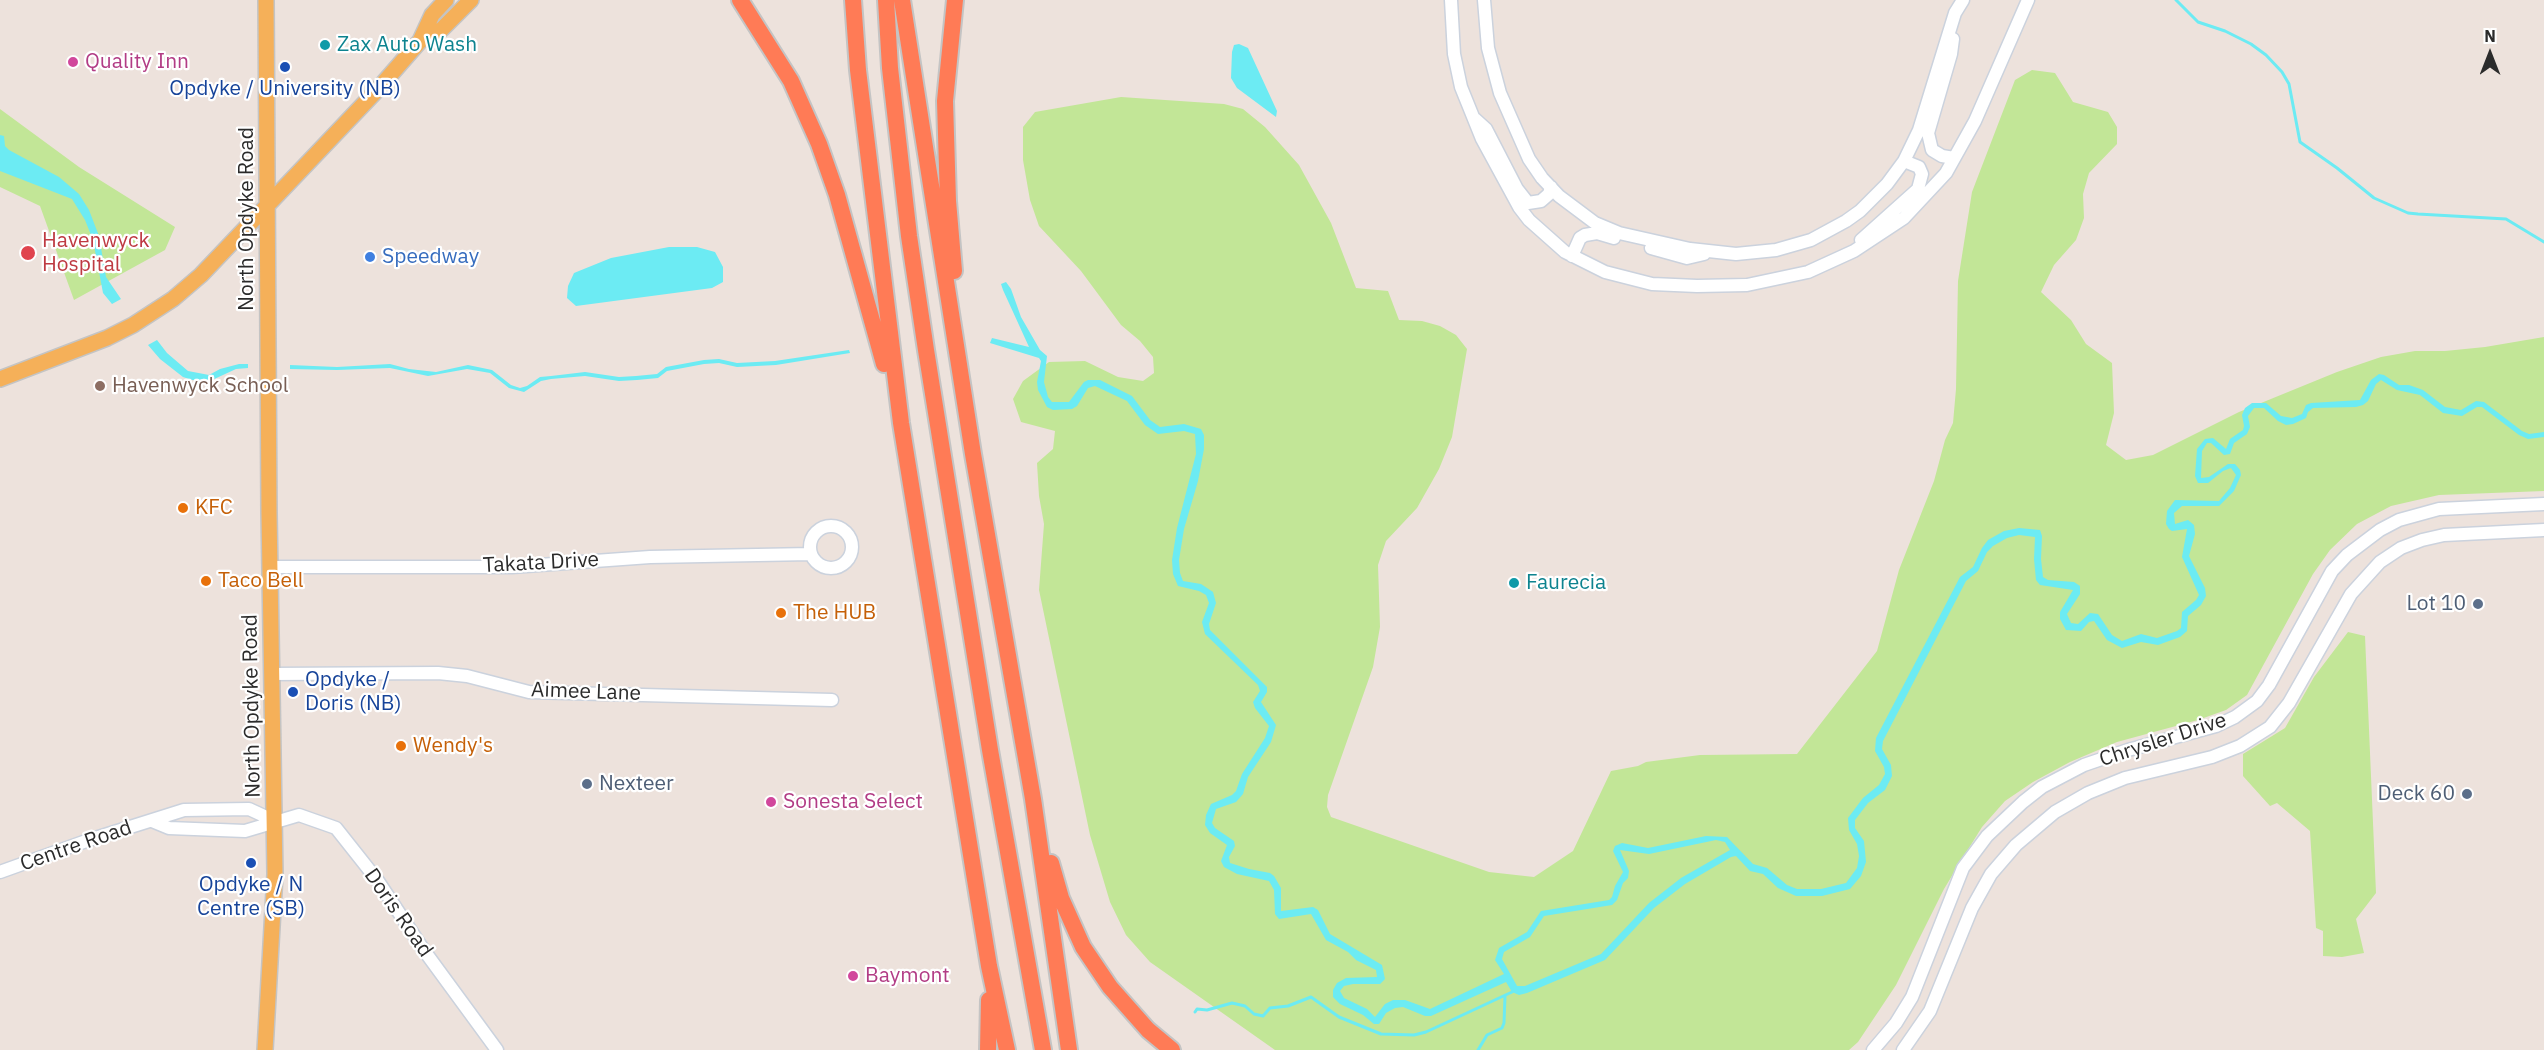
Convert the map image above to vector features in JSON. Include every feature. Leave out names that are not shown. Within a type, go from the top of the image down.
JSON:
[{"type":"highway","points":[[740,0],[791,81],[830,171],[901,423]]},
{"type":"highway","points":[[853,0],[858,70],[901,423],[989,966],[1006,1050]]},
{"type":"highway","points":[[885,0],[890,68],[908,225],[926,350],[990,750],[1043,1050]]},
{"type":"highway","points":[[902,0],[973,453],[1033,799],[1069,1050]]},
{"type":"highway","points":[[955,0],[945,101],[948,201],[973,453]]},
{"type":"highway","points":[[1033,799],[1061,898],[1083,946],[1110,987],[1148,1030],[1172,1050]]},
{"type":"highway","points":[[988,1050],[989,966]]},
{"type":"main road","name":"North Opdyke Road","points":[[265,1050],[275,874],[274,691],[271,674],[266,0]]},
{"type":"main road","points":[[0,379],[107,338],[133,325],[173,299],[201,275],[267,203],[379,88],[420,41],[432,15],[446,0]]},
{"type":"main road","points":[[420,41],[442,29],[471,0]]},
{"type":"street","points":[[1452,0],[1454,54],[1461,87],[1471,117],[1518,207],[1546,237],[1572,256],[1605,272],[1652,284],[1728,286],[1776,280],[1808,272],[1854,251],[1904,218],[1935,186],[1975,121],[2028,0]]},
{"type":"street","points":[[1475,0],[1484,22]]},
{"type":"street","points":[[1484,0],[1484,22],[1488,48],[1500,93],[1529,159],[1551,187],[1577,211],[1619,232],[1711,253],[1736,254],[1776,250],[1828,232],[1876,197],[1904,161],[1922,122],[1955,14],[1964,0]]},
{"type":"street","points":[[1953,158],[1942,156],[1932,150],[1928,133],[1951,54],[1955,14]]},
{"type":"street","points":[[1471,117],[1486,129],[1517,189],[1528,203],[1541,201],[1549,194],[1551,187]]},
{"type":"street","points":[[1854,251],[1863,238],[1918,189],[1923,174],[1918,167],[1904,161]]},
{"type":"street","points":[[1572,256],[1581,238],[1590,233],[1687,258],[1711,253]]},
{"type":"street","name":"Chrysler Drive","points":[[1873,1050],[1896,1023],[1912,997],[1963,868],[1988,836],[2023,802],[2042,787],[2084,765],[2128,750],[2216,726],[2235,717],[2257,700],[2269,685],[2332,571],[2347,555],[2379,530],[2399,520],[2439,509],[2544,504]]},
{"type":"street","name":"Chrysler Drive","points":[[1903,1050],[1930,1011],[1972,908],[1991,874],[2016,845],[2055,812],[2088,793],[2126,778],[2211,757],[2240,746],[2270,727],[2289,703],[2351,594],[2363,578],[2380,562],[2401,548],[2444,535],[2544,530]]},
{"type":"street","name":"Takata Drive","points":[[270,567],[512,567],[650,557],[811,554]]},
{"type":"street","name":"Aimee Lane","points":[[271,674],[438,673],[467,676],[529,692],[832,700]]},
{"type":"street","name":"Centre Road","points":[[0,872],[89,840],[184,810],[249,809],[275,821]]},
{"type":"street","name":"Doris Road","points":[[275,821],[299,815],[336,828],[378,881],[423,950],[497,1050]]},
{"type":"street","name":"Centre Road","points":[[152,821],[169,828],[244,831],[275,821]]},
{"type":"green space","points":[[2032,70],[2055,73],[2073,102],[2108,112],[2117,127],[2117,144],[2089,173],[2083,194],[2084,218],[2076,240],[2054,265],[2041,292],[2071,320],[2086,344],[2112,363],[2114,413],[2106,445],[2126,460],[2153,455],[2239,412],[2337,372],[2381,357],[2415,351],[2485,347],[2544,337],[2544,491],[2439,495],[2391,506],[2357,524],[2330,550],[2313,574],[2247,695],[2226,710],[2117,742],[2070,762],[2033,782],[2005,801],[1982,827],[1944,889],[1896,985],[1858,1042],[1849,1050],[1275,1050],[1150,962],[1126,935],[1110,902],[1090,835],[1039,590],[1044,524],[1037,463],[1053,449],[1055,431],[1021,422],[1013,399],[1023,381],[1049,362],[1085,361],[1118,377],[1143,381],[1154,373],[1153,357],[1140,341],[1121,325],[1081,271],[1039,226],[1030,200],[1023,160],[1023,127],[1035,112],[1121,97],[1224,104],[1243,109],[1265,127],[1299,165],[1331,223],[1356,288],[1388,291],[1399,320],[1422,321],[1440,326],[1456,335],[1467,349],[1452,437],[1439,469],[1417,508],[1386,541],[1378,565],[1380,627],[1373,667],[1328,795],[1327,807],[1331,817],[1489,872],[1534,877],[1573,851],[1611,771],[1638,766],[1646,762],[1700,755],[1797,754],[1877,651],[1899,570],[1934,481],[1945,440],[1953,423],[1956,389],[1958,281],[1972,192],[2015,80]]},
{"type":"green space","points":[[0,109],[79,167],[175,227],[165,250],[74,300],[40,206],[0,187]]},
{"type":"green space","points":[[2348,632],[2365,636],[2376,893],[2356,919],[2364,953],[2342,957],[2323,956],[2323,931],[2316,928],[2310,831],[2277,803],[2270,806],[2243,776],[2243,754],[2285,728],[2314,677]]},
{"type":"water","points":[[1239,44],[1248,48],[1277,111],[1276,117],[1237,88],[1231,78],[1232,52],[1234,45]]},
{"type":"water","points":[[0,135],[4,136],[5,146],[9,150],[59,177],[79,194],[89,210],[99,236],[106,277],[121,299],[112,304],[103,293],[93,240],[85,220],[72,199],[0,171]]},
{"type":"water","points":[[669,247],[697,247],[715,252],[723,267],[723,282],[712,288],[576,306],[567,298],[568,286],[574,273],[611,258]]},
{"type":"water","points":[[1006,282],[1011,289],[1021,317],[1040,350],[1047,356],[1044,382],[1048,397],[1052,402],[1069,402],[1084,382],[1100,380],[1132,396],[1150,420],[1160,427],[1184,424],[1201,429],[1204,435],[1204,449],[1198,481],[1184,529],[1179,560],[1180,573],[1183,581],[1201,584],[1213,592],[1216,603],[1209,624],[1210,630],[1267,687],[1267,692],[1261,702],[1276,725],[1271,742],[1248,777],[1243,794],[1236,802],[1216,809],[1212,823],[1215,828],[1234,841],[1235,846],[1229,857],[1230,863],[1274,876],[1281,888],[1281,911],[1313,907],[1318,910],[1330,934],[1382,965],[1385,979],[1380,984],[1353,984],[1344,986],[1340,991],[1344,998],[1367,1009],[1375,1017],[1385,1004],[1393,1000],[1405,1000],[1430,1009],[1504,974],[1495,960],[1499,948],[1527,932],[1541,911],[1609,900],[1612,897],[1623,872],[1613,851],[1615,846],[1622,843],[1648,848],[1706,836],[1727,837],[1753,864],[1767,868],[1787,885],[1797,889],[1821,889],[1846,883],[1857,868],[1859,856],[1857,844],[1849,830],[1848,818],[1863,798],[1879,785],[1885,774],[1884,767],[1875,751],[1876,738],[1960,577],[1973,567],[1988,540],[2004,531],[2019,528],[2040,530],[2043,577],[2048,580],[2074,582],[2080,586],[2080,594],[2067,614],[2071,623],[2078,624],[2090,613],[2098,614],[2112,635],[2122,641],[2141,634],[2157,638],[2177,631],[2181,628],[2182,612],[2199,595],[2182,557],[2187,529],[2172,531],[2169,529],[2166,524],[2167,511],[2175,500],[2219,501],[2230,488],[2236,475],[2231,468],[2223,471],[2208,483],[2198,483],[2195,476],[2197,449],[2205,439],[2213,438],[2226,449],[2230,439],[2243,430],[2242,415],[2245,408],[2252,403],[2266,403],[2281,416],[2292,418],[2302,414],[2306,405],[2311,403],[2360,400],[2371,380],[2379,374],[2399,385],[2409,385],[2423,390],[2445,407],[2461,410],[2476,401],[2484,402],[2522,431],[2529,434],[2544,432],[2544,437],[2528,439],[2519,435],[2482,407],[2477,407],[2462,416],[2443,413],[2420,395],[2397,390],[2381,380],[2363,405],[2313,408],[2308,412],[2306,418],[2293,424],[2286,425],[2278,421],[2264,408],[2254,408],[2248,416],[2250,427],[2247,434],[2234,443],[2230,454],[2224,455],[2211,443],[2207,443],[2202,451],[2201,478],[2209,477],[2228,464],[2235,464],[2240,470],[2241,475],[2234,491],[2219,506],[2182,506],[2174,513],[2175,524],[2188,520],[2194,525],[2195,534],[2189,556],[2205,588],[2206,596],[2201,605],[2188,616],[2187,631],[2180,637],[2158,645],[2141,642],[2122,648],[2107,640],[2094,621],[2089,622],[2081,631],[2066,630],[2060,619],[2060,612],[2073,590],[2040,585],[2036,580],[2035,537],[2019,535],[2007,538],[1987,552],[1978,571],[1966,581],[1883,741],[1882,749],[1891,765],[1892,776],[1885,790],[1868,803],[1855,820],[1855,828],[1864,841],[1866,862],[1861,876],[1850,889],[1822,896],[1796,896],[1778,888],[1763,874],[1750,871],[1736,856],[1731,857],[1685,884],[1654,908],[1605,960],[1527,993],[1519,995],[1512,992],[1506,982],[1431,1016],[1425,1016],[1403,1007],[1395,1008],[1386,1013],[1379,1024],[1374,1024],[1363,1015],[1340,1004],[1333,997],[1333,990],[1337,983],[1346,978],[1377,977],[1376,970],[1326,940],[1311,914],[1279,919],[1275,914],[1274,890],[1269,881],[1237,874],[1224,867],[1221,861],[1227,845],[1210,833],[1205,825],[1211,804],[1236,791],[1242,774],[1265,738],[1269,726],[1253,702],[1260,691],[1258,685],[1205,634],[1202,622],[1209,603],[1206,595],[1178,586],[1173,574],[1172,560],[1177,528],[1196,454],[1195,434],[1184,431],[1158,434],[1145,425],[1127,401],[1095,386],[1088,388],[1077,406],[1072,409],[1053,410],[1047,407],[1038,390],[1037,382],[1041,361],[1039,358],[990,343],[992,338],[1029,347],[1001,284]],"holes":[[[1716,840],[1725,842],[1730,850],[1681,878],[1649,903],[1601,954],[1525,986],[1517,986],[1502,959],[1504,952],[1530,937],[1544,916],[1612,905],[1628,878],[1629,871],[1620,850],[1649,854]]]},
{"type":"water","points":[[157,340],[167,353],[188,371],[209,375],[220,369],[239,364],[248,364],[248,368],[236,369],[210,381],[192,380],[183,377],[160,359],[148,345]]},
{"type":"water","points":[[849,350],[850,353],[776,365],[737,367],[719,363],[704,364],[667,371],[658,378],[619,381],[585,376],[551,379],[541,381],[524,392],[509,388],[490,373],[467,369],[428,376],[390,368],[290,369],[290,365],[337,367],[390,364],[436,372],[468,365],[492,370],[511,385],[520,388],[540,377],[585,372],[619,377],[636,376],[657,374],[666,367],[704,360],[719,359],[737,363],[775,361]]},
{"type":"waterway","points":[[2176,0],[2198,22],[2225,31],[2251,44],[2266,55],[2282,72],[2289,84],[2300,142],[2374,198],[2408,213],[2506,219],[2544,242]]},
{"type":"waterway","points":[[1195,1012],[1197,1009],[1207,1010],[1232,1003],[1245,1006],[1254,1014],[1263,1016],[1270,1008],[1288,1006],[1311,997],[1339,1017],[1381,1034],[1414,1035],[1426,1032],[1512,992]]},
{"type":"waterway","points":[[1478,1050],[1487,1035],[1502,1028],[1505,996]]},
{"type":"place","name":"Zax Auto Wash","points":[[325,45]]},
{"type":"place","name":"Quality Inn","points":[[73,62]]},
{"type":"place","name":"Opdyke / University (NB)","points":[[285,67]]},
{"type":"place","name":"Havenwyck Hospital","points":[[28,253]]},
{"type":"place","name":"Speedway","points":[[370,257]]},
{"type":"place","name":"Havenwyck School","points":[[100,386]]},
{"type":"place","name":"KFC","points":[[183,508]]},
{"type":"place","name":"Taco Bell","points":[[206,581]]},
{"type":"place","name":"Faurecia","points":[[1514,583]]},
{"type":"place","name":"Lot 10","points":[[2478,604]]},
{"type":"place","name":"The HUB","points":[[781,613]]},
{"type":"place","name":"Opdyke / Doris (NB)","points":[[293,692]]},
{"type":"place","name":"Wendy's","points":[[401,746]]},
{"type":"place","name":"Nexteer","points":[[587,784]]},
{"type":"place","name":"Deck 60","points":[[2467,794]]},
{"type":"place","name":"Sonesta Select","points":[[771,802]]},
{"type":"place","name":"Opdyke / N Centre (SB)","points":[[251,863]]},
{"type":"place","name":"Baymont","points":[[853,976]]}]
